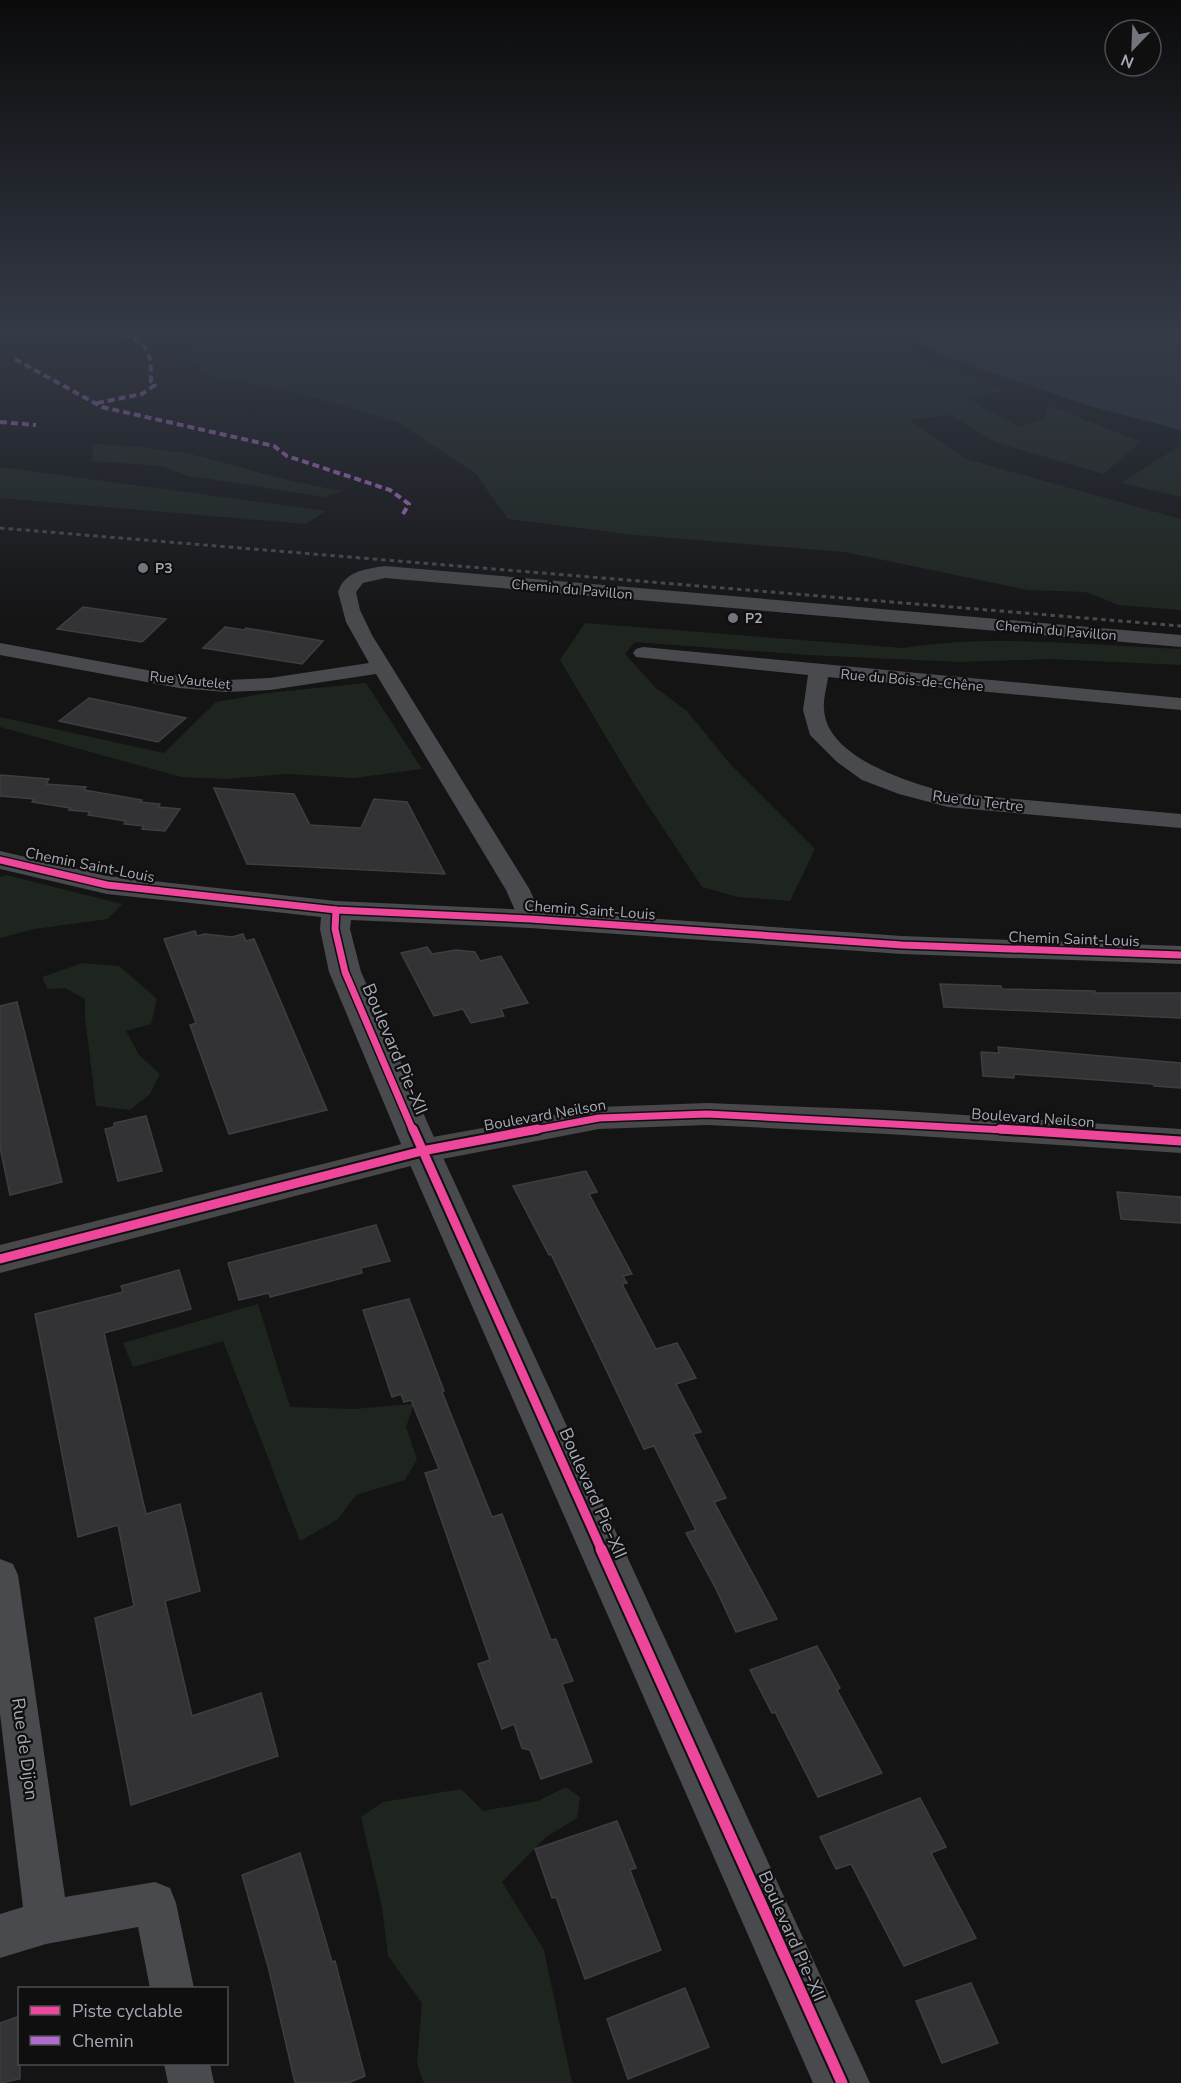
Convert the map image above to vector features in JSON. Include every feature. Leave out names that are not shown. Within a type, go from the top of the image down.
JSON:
[{"type":"main road","name":"Boulevard Neilson","points":[[0,1259],[422,1151],[599,1118],[707,1114],[887,1122],[1181,1141]]},
{"type":"street","name":"Chemin du Pavillon","points":[[530,919],[518,890],[362,635],[347,599],[346,590],[349,583],[356,578],[366,574],[385,572],[1181,641]]},
{"type":"street","name":"Rue Vautelet","points":[[0,649],[179,682],[226,686],[270,684],[381,667]]},
{"type":"street","name":"Rue du Bois-de-Chêne","points":[[643,653],[1181,704]]},
{"type":"street","name":"Rue du Tertre","points":[[819,671],[813,710],[820,735],[870,775],[907,789],[948,800],[1181,821]]},
{"type":"street","name":"Chemin Saint-Louis","points":[[0,860],[106,885],[336,910],[530,919],[902,945],[1181,955]]},
{"type":"street","name":"Boulevard Pie-XII","points":[[336,910],[335,930],[345,972],[422,1151],[842,2083]]},
{"type":"street","name":"Rue de Dijon","points":[[0,1575],[42,1872],[46,1922]]},
{"type":"street","points":[[0,1936],[46,1922],[156,1903],[172,1987]]},
{"type":"street","points":[[187,2065],[191,2083]]},
{"type":"shaded area","points":[[410,430],[924,430],[966,459],[1181,519],[1181,610],[1119,605],[1086,592],[1028,590],[845,552],[635,535],[508,519],[475,473]]},
{"type":"shaded area","points":[[975,430],[1111,430],[1141,442],[1103,474],[995,442]]},
{"type":"shaded area","points":[[93,444],[141,447],[191,454],[287,480],[341,491],[325,497],[189,476],[162,466],[92,461]]},
{"type":"shaded area","points":[[1181,445],[1181,497],[1121,483]]},
{"type":"shaded area","points":[[0,467],[326,511],[306,524],[0,498]]},
{"type":"shaded area","points":[[585,623],[903,648],[1007,641],[1181,649],[1181,665],[1050,659],[960,662],[808,655],[635,642],[625,654],[656,688],[687,711],[730,764],[815,849],[790,901],[738,897],[702,887],[636,787],[560,660]]},
{"type":"shaded area","points":[[366,683],[422,769],[354,778],[287,774],[226,779],[181,777],[0,727],[0,717],[164,753],[216,702],[267,693]]},
{"type":"shaded area","points":[[6,875],[122,904],[108,919],[34,929],[0,938],[0,877]]},
{"type":"shaded area","points":[[83,963],[119,966],[157,999],[151,1024],[126,1031],[139,1055],[160,1074],[150,1094],[130,1110],[96,1106],[85,1017],[85,999],[65,988],[48,989],[42,977]]},
{"type":"shaded area","points":[[258,1304],[290,1407],[354,1409],[414,1404],[406,1427],[417,1459],[405,1480],[356,1495],[338,1519],[300,1541],[223,1341],[133,1367],[123,1343]]},
{"type":"shaded area","points":[[566,1787],[580,1797],[577,1818],[546,1837],[502,1882],[544,1950],[572,2083],[424,2083],[417,2064],[422,2003],[388,1956],[382,1907],[361,1817],[383,1802],[461,1789],[483,1811],[538,1801]]},
{"type":"building","points":[[83,607],[166,619],[142,642],[57,629]]},
{"type":"building","points":[[225,627],[244,630],[246,628],[323,641],[302,664],[203,648]]},
{"type":"building","points":[[89,698],[186,718],[158,742],[59,721]]},
{"type":"building","points":[[0,775],[49,779],[46,784],[86,787],[84,790],[160,804],[158,807],[180,809],[165,831],[142,829],[144,826],[124,824],[126,821],[88,815],[90,812],[32,802],[34,799],[0,796]]},
{"type":"building","points":[[214,788],[294,794],[310,825],[361,828],[374,799],[407,802],[445,874],[247,864]]},
{"type":"building","points":[[195,931],[197,936],[205,934],[232,937],[243,934],[246,941],[254,939],[327,1110],[229,1134],[190,1025],[196,1023],[164,939]]},
{"type":"building","points":[[427,947],[432,954],[456,950],[475,952],[480,961],[501,956],[528,1003],[501,1009],[504,1016],[471,1023],[463,1009],[434,1016],[401,953]]},
{"type":"building","points":[[940,984],[1001,986],[1002,989],[1095,991],[1095,993],[1181,993],[1181,1018],[944,1007]]},
{"type":"building","points":[[17,1002],[62,1182],[10,1195],[0,1147],[0,1006]]},
{"type":"building","points":[[998,1047],[1181,1063],[1181,1088],[1014,1074],[1014,1078],[983,1076],[981,1052],[999,1053]]},
{"type":"building","points":[[146,1116],[162,1171],[118,1181],[105,1129],[114,1127],[114,1123]]},
{"type":"building","points":[[586,1171],[597,1192],[589,1194],[632,1274],[623,1276],[627,1283],[622,1284],[656,1349],[677,1343],[696,1378],[676,1384],[701,1432],[693,1434],[726,1498],[714,1502],[777,1619],[736,1632],[686,1533],[696,1530],[654,1446],[644,1449],[551,1254],[549,1255],[513,1186]]},
{"type":"building","points":[[1117,1192],[1181,1197],[1181,1223],[1121,1219]]},
{"type":"building","points":[[376,1225],[390,1261],[361,1268],[362,1273],[270,1297],[269,1293],[239,1300],[228,1263]]},
{"type":"building","points":[[179,1270],[191,1309],[104,1333],[146,1514],[180,1504],[200,1591],[165,1601],[192,1716],[261,1693],[278,1756],[131,1805],[95,1618],[134,1606],[118,1525],[78,1537],[35,1314],[123,1292],[121,1286]]},
{"type":"building","points":[[409,1299],[444,1391],[442,1392],[492,1517],[502,1514],[551,1640],[556,1639],[573,1681],[562,1684],[592,1762],[541,1779],[530,1750],[522,1748],[514,1724],[502,1729],[478,1664],[490,1660],[425,1473],[439,1469],[411,1400],[404,1402],[401,1394],[392,1397],[363,1310]]},
{"type":"building","points":[[817,1646],[840,1688],[837,1690],[882,1773],[818,1797],[775,1712],[772,1713],[750,1670]]},
{"type":"building","points":[[920,1798],[946,1847],[931,1853],[976,1938],[904,1966],[851,1864],[836,1869],[820,1837]]},
{"type":"building","points":[[617,1821],[636,1868],[630,1870],[661,1950],[585,1979],[556,1897],[552,1898],[535,1849]]},
{"type":"building","points":[[300,1853],[332,1962],[335,1961],[365,2076],[348,2083],[295,2083],[269,1970],[242,1875]]},
{"type":"building","points":[[971,1983],[998,2043],[942,2063],[916,2001]]},
{"type":"building","points":[[685,1988],[709,2047],[628,2079],[607,2019]]},
{"type":"building","points":[[18,2017],[20,2079],[0,2083],[0,2023]]},
{"type":"railway","points":[[0,528],[1181,626]]},
{"type":"marked path","points":[[204,430],[274,446],[287,456],[390,490],[409,504],[403,514]]},
{"type":"cycle path","points":[[0,860],[107,885],[336,910],[530,919],[902,945],[1181,955]]},
{"type":"cycle path","points":[[336,910],[335,929],[345,972],[422,1151],[842,2083]]},
{"type":"cycle path","points":[[0,1259],[422,1151],[599,1118],[707,1114],[887,1122],[1181,1141]]},
{"type":"place","name":"P3","points":[[143,568]]},
{"type":"place","name":"P2","points":[[733,618]]}]
